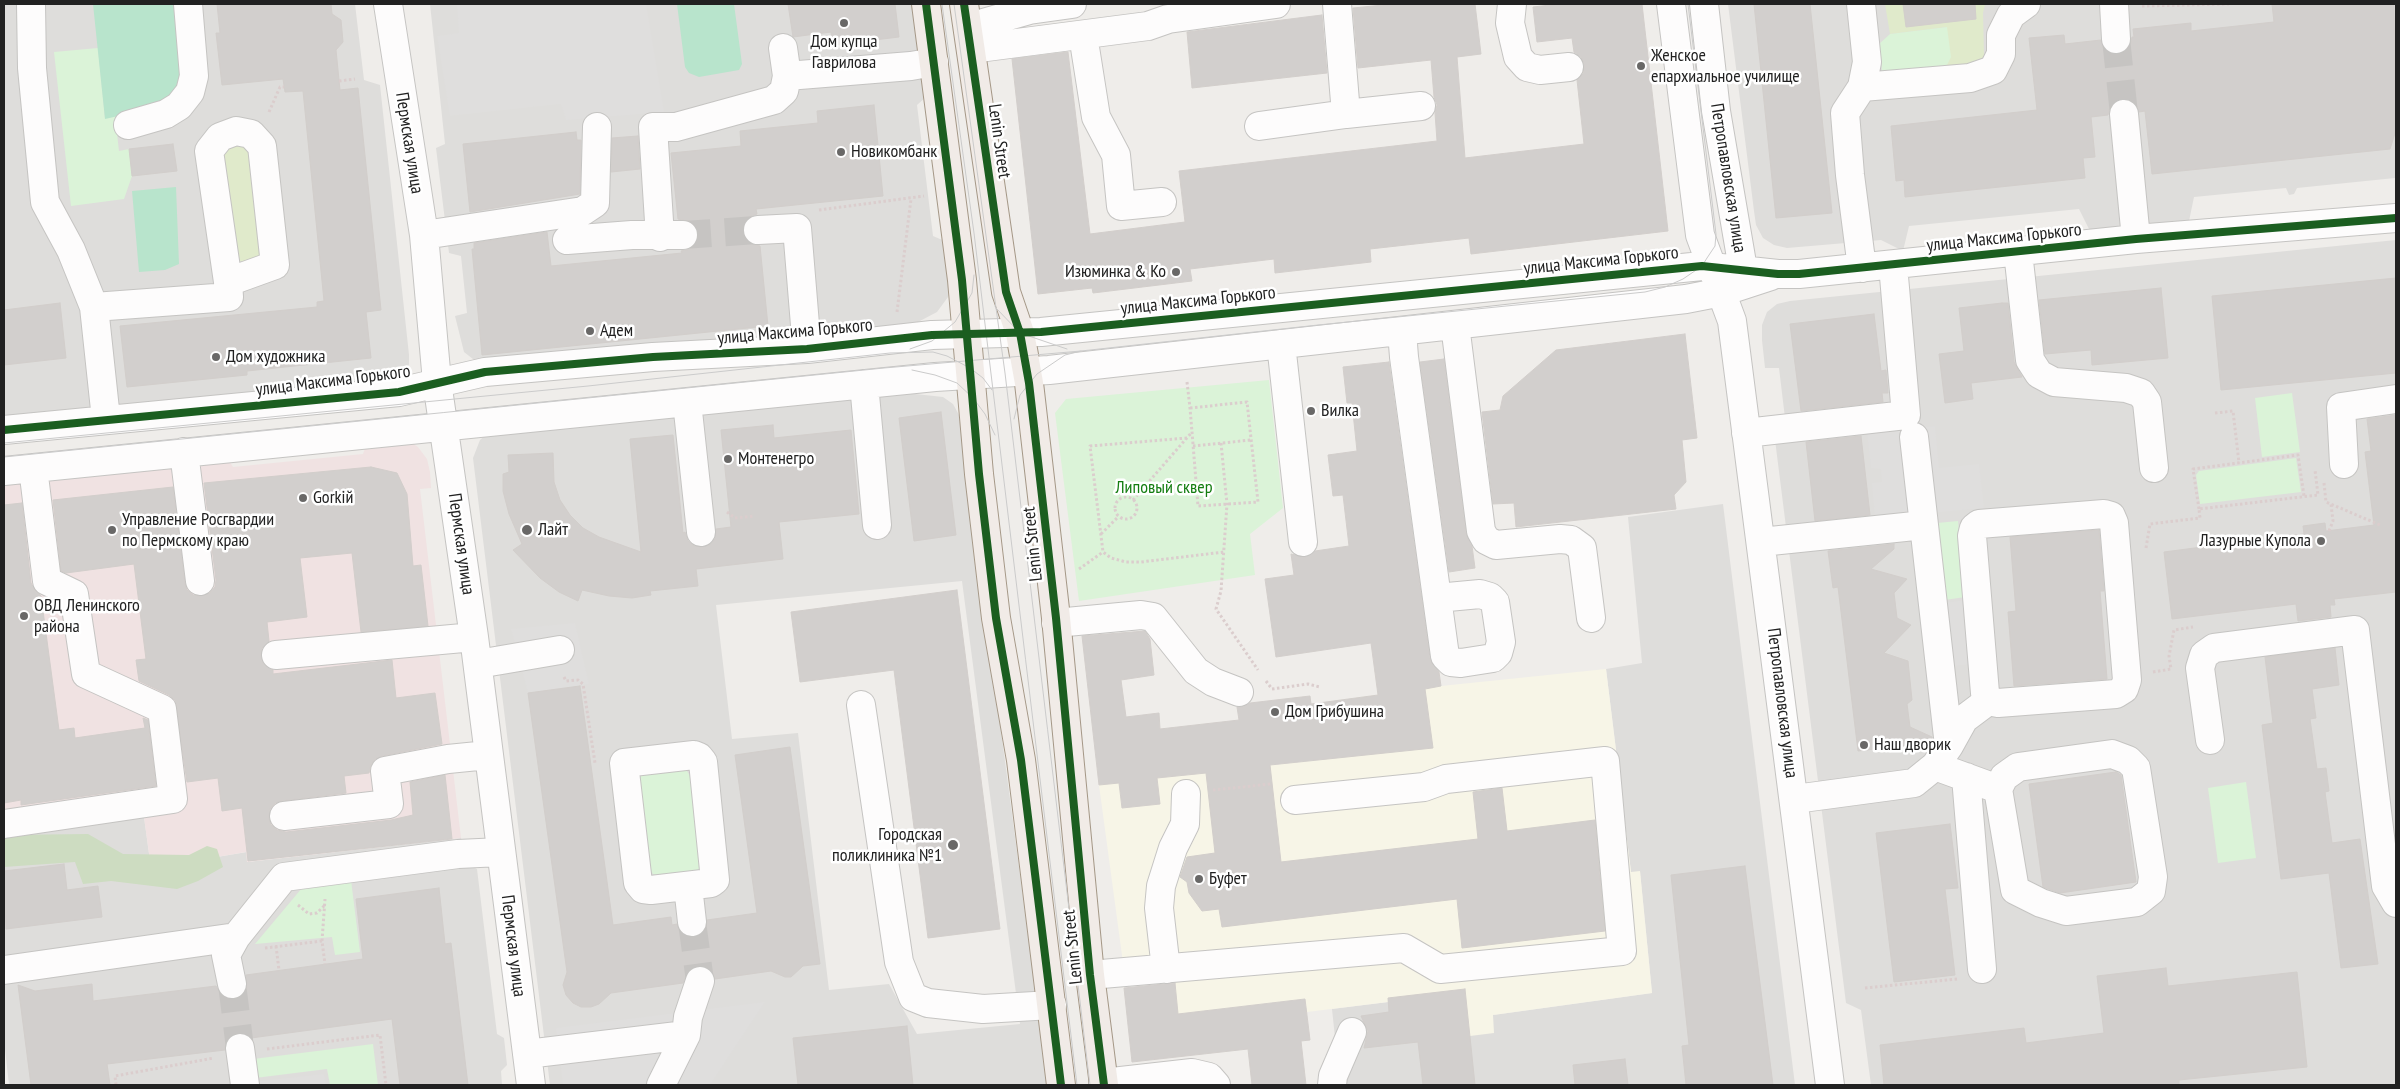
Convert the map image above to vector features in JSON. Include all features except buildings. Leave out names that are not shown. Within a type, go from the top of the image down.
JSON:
[{"type":"main road","name":"Lenin Street","points":[[926,4],[962,280],[979,474],[996,618],[1021,760],[1061,1085]]},
{"type":"main road","name":"Lenin Street","points":[[968,27],[1006,292],[1020,333],[1028,372],[1056,623],[1090,975],[1104,1084]]},
{"type":"street","points":[[31,4],[32,68],[45,202],[71,250],[94,307],[106,419]]},
{"type":"street","points":[[128,125],[166,114],[179,106],[190,92],[194,76],[188,4]]},
{"type":"street","name":"Пермская улица","points":[[388,4],[424,235],[437,382],[478,664],[531,1085]]},
{"type":"street","points":[[968,27],[1029,10],[1072,4]]},
{"type":"street","points":[[968,27],[1083,35],[1148,26],[1168,19],[1276,4]]},
{"type":"street","points":[[1336,4],[1346,114]]},
{"type":"street","points":[[1512,4],[1510,23],[1512,32],[1518,57],[1527,67],[1540,70],[1569,67]]},
{"type":"street","name":"Петропавловская улица","points":[[1670,4],[1700,235],[1712,266]]},
{"type":"street","name":"Петропавловская улица","points":[[1704,4],[1734,283],[1732,321],[1795,799],[1830,1085]]},
{"type":"street","points":[[1861,4],[1866,62],[1862,87],[1845,113],[1850,175],[1862,268]]},
{"type":"street","points":[[1862,87],[1970,78],[1993,70],[2001,54],[2001,35],[2010,15],[2026,4]]},
{"type":"street","points":[[2114,6],[2116,39]]},
{"type":"street","points":[[1083,35],[1096,117],[1116,155],[1121,206],[1162,202]]},
{"type":"street","points":[[567,240],[632,235],[672,236],[653,127],[676,127],[774,100],[784,91],[787,76],[782,48]]},
{"type":"street","points":[[787,76],[911,66],[934,62]]},
{"type":"street","points":[[1259,126],[1421,106]]},
{"type":"street","points":[[2124,114],[2136,239]]},
{"type":"street","points":[[424,235],[583,211],[595,203],[597,127]]},
{"type":"street","points":[[94,307],[229,297],[209,151],[220,137],[236,131],[251,134],[262,146],[275,265],[228,282]]},
{"type":"street","name":"улица Максима Горького","points":[[4,471],[864,384],[971,374],[1028,372],[1402,331],[1686,299],[1734,283],[1778,274],[1893,265],[2136,239],[2396,218]]},
{"type":"street","points":[[758,230],[797,228],[803,325],[807,348]]},
{"type":"street","points":[[2018,252],[2030,360],[2039,374],[2054,382],[2126,388],[2141,393],[2147,402],[2154,468]]},
{"type":"street","points":[[1746,433],[1906,415],[1893,265]]},
{"type":"street","name":"улица Максима Горького","points":[[4,430],[399,392],[484,372],[653,357],[807,348],[967,333],[1020,333],[1712,266],[1734,283]]},
{"type":"street","points":[[1455,325],[1481,531],[1486,540],[1496,545],[1560,539],[1572,540],[1582,548],[1591,618]]},
{"type":"street","points":[[1402,331],[1437,598]]},
{"type":"street","points":[[1281,344],[1303,542]]},
{"type":"street","points":[[864,384],[877,525]]},
{"type":"street","points":[[2344,464],[2341,407],[2396,399]]},
{"type":"street","points":[[688,402],[701,532]]},
{"type":"street","points":[[1914,437],[1924,525],[1942,756],[1966,777],[1998,789]]},
{"type":"street","points":[[184,452],[200,581]]},
{"type":"street","points":[[4,824],[173,799],[162,709],[86,674],[74,594],[47,581],[33,468]]},
{"type":"street","points":[[1795,799],[1914,783],[1942,756],[1964,719],[1988,701],[1998,703],[2116,694],[2124,690],[2127,680],[2114,523],[2111,516],[2104,514],[1979,524],[1974,528],[1972,536],[1985,693],[1988,701]]},
{"type":"street","points":[[1761,542],[1924,525]]},
{"type":"street","points":[[1056,623],[1141,615],[1152,618],[1196,671],[1213,682],[1239,692]]},
{"type":"street","points":[[2210,740],[2200,668],[2204,655],[2214,648],[2355,630],[2386,886],[2396,903]]},
{"type":"street","points":[[276,655],[474,637]]},
{"type":"street","points":[[478,664],[560,650]]},
{"type":"street","points":[[861,705],[899,962],[912,996],[928,1003],[983,1009],[1052,1005]]},
{"type":"street","points":[[694,754],[703,762],[716,874],[715,880],[711,884],[688,886],[650,890],[643,889],[638,883],[624,763],[694,754]]},
{"type":"street","points":[[2112,754],[2128,760],[2136,768],[2153,877],[2151,891],[2137,902],[2066,911],[2041,904],[2015,890],[1998,789],[2004,777],[2018,767],[2112,754]]},
{"type":"street","points":[[284,816],[389,804],[385,771],[448,759],[488,755]]},
{"type":"street","points":[[1090,975],[1404,948],[1440,969],[1622,951],[1605,761],[1446,779],[1424,787],[1295,800]]},
{"type":"street","points":[[1966,777],[1982,969]]},
{"type":"street","points":[[1166,969],[1159,908],[1161,886],[1173,848],[1185,824],[1197,792]]},
{"type":"street","points":[[232,984],[226,955],[246,943],[284,877],[458,854],[501,852]]},
{"type":"street","points":[[688,886],[692,922]]},
{"type":"street","points":[[4,970],[246,943]]},
{"type":"street","points":[[661,1085],[686,1035],[688,1018],[700,981]]},
{"type":"street","points":[[1332,1085],[1333,1076],[1352,1032]]},
{"type":"street","points":[[527,1054],[686,1035]]},
{"type":"street","points":[[240,1048],[245,1085]]},
{"type":"street","points":[[1104,1084],[1192,1073],[1209,1077],[1216,1085]]},
{"type":"path","points":[[2114,6],[2229,4]]},
{"type":"path","points":[[339,81],[355,79]]},
{"type":"path","points":[[897,314],[911,199]]},
{"type":"path","points":[[1187,379],[1198,506],[1258,502],[1247,402],[1190,408]]},
{"type":"path","points":[[2215,413],[2233,411],[2239,463]]},
{"type":"path","points":[[1133,500],[1192,432]]},
{"type":"path","points":[[1187,438],[1090,446],[1103,552],[1111,558],[1126,562],[1141,562],[1224,552]]},
{"type":"path","points":[[1193,446],[1251,440]]},
{"type":"path","points":[[1221,443],[1227,504],[1221,591],[1216,609],[1272,689]]},
{"type":"path","points":[[2174,520],[2200,518],[2194,469],[2298,455],[2304,496]]},
{"type":"path","points":[[2199,509],[2318,495],[2314,469],[2316,469]]},
{"type":"path","points":[[2316,478],[2323,478],[2326,502],[2380,525]]},
{"type":"path","points":[[1126,497],[1133,500],[1136,506],[1136,513],[1132,518],[1124,520],[1118,517],[1115,511],[1115,504],[1120,499],[1126,497]]},
{"type":"path","points":[[2329,531],[2333,521],[2331,504]]},
{"type":"path","points":[[1101,535],[1118,517]]},
{"type":"path","points":[[1075,571],[1103,552]]},
{"type":"path","points":[[2171,669],[2169,656],[2173,634]]},
{"type":"path","points":[[560,650],[566,681],[578,680],[583,684],[596,765],[624,763]]},
{"type":"path","points":[[1239,692],[1308,684],[1320,688]]},
{"type":"path","points":[[1197,792],[1273,784]]},
{"type":"path","points":[[324,892],[326,903],[322,941],[326,964]]},
{"type":"path","points":[[296,902],[301,909],[309,914],[317,914],[326,903]]},
{"type":"path","points":[[246,943],[276,946],[322,941]]},
{"type":"path","points":[[276,946],[279,970]]},
{"type":"path","points":[[1865,988],[1966,978],[1982,969]]},
{"type":"shaded area","points":[[4,4],[355,4],[364,80],[380,85],[409,355],[406,373],[400,379],[4,422]]},
{"type":"shaded area","points":[[430,4],[916,4],[926,97],[917,105],[933,236],[947,242],[951,287],[948,297],[937,312],[918,322],[873,333],[478,363],[464,352],[455,316],[467,313],[461,256],[449,253],[436,148],[445,144]]},
{"type":"shaded area","points":[[457,4],[646,4],[664,112],[566,120],[561,104],[450,116],[437,36],[459,33]]},
{"type":"shaded area","points":[[1728,4],[2396,4],[2396,180],[2395,178],[2297,188],[2294,194],[2289,195],[2286,188],[2194,197],[2189,221],[2090,231],[2079,209],[1909,226],[1903,251],[1881,240],[1787,248],[1774,245],[1763,238],[1756,225]]},
{"type":"shaded area","points":[[2396,240],[2396,1085],[1871,1085],[1861,1010],[1846,1003],[1772,416],[1785,418],[1779,368],[1765,368],[1762,325],[1767,312],[1777,304],[1790,301]]},
{"type":"shaded area","points":[[888,391],[943,397],[953,404],[959,415],[1048,1085],[550,1085],[473,458],[480,440],[491,430]],"holes":[[[962,581],[1020,1024],[917,1034],[889,984],[829,990],[798,733],[732,739],[716,605]]]},
{"type":"shaded area","points":[[1935,426],[1939,468],[1979,464],[1984,508],[1875,518],[1872,483],[1882,482],[1881,469],[1871,468],[1867,434]]},
{"type":"shaded area","points":[[407,440],[418,447],[427,459],[430,472],[431,488],[420,489],[461,838],[247,862],[246,852],[151,868],[144,817],[4,833],[4,479],[226,456],[233,467],[363,454],[367,443]]},
{"type":"shaded area","points":[[1723,504],[1795,1085],[1340,1085],[1332,1009],[1388,1002],[1388,998],[1493,1015],[1652,993],[1640,872],[1631,872],[1606,669],[1642,663],[1628,517]]},
{"type":"shaded area","points":[[1966,600],[1973,664],[1952,666],[1945,603]]},
{"type":"shaded area","points":[[575,623],[589,684],[528,693],[511,629]]},
{"type":"shaded area","points":[[1606,669],[1631,872],[1640,871],[1652,993],[1493,1015],[1494,1033],[1470,1036],[1388,998],[1388,1002],[1307,1012],[1305,999],[1178,1014],[1174,980],[1126,985],[1099,785],[1119,783],[1122,808],[1159,804],[1157,778],[1317,760],[1343,718],[1340,700],[1441,686]]},
{"type":"shaded area","points":[[144,817],[151,868],[247,852],[247,862],[461,838],[465,863],[477,869],[497,1034],[504,1038],[507,1065],[501,1071],[502,1085],[9,1085],[4,1040],[4,833]]},
{"type":"shaded area","points":[[765,1002],[710,1085],[563,1085],[556,1028]]},
{"type":"shaded area","points":[[324,1074],[326,1085],[224,1085]]},
{"type":"green space","points":[[93,4],[179,4],[186,71],[173,97],[149,109],[105,119]]},
{"type":"green space","points":[[677,4],[734,4],[742,64],[739,70],[699,77],[689,73],[685,67]]},
{"type":"green space","points":[[1885,4],[1985,4],[1983,13],[1984,57],[1981,61],[1974,64],[1946,67],[1947,27],[1890,34]]},
{"type":"green space","points":[[1947,27],[1951,57],[1946,67],[1882,71],[1879,44],[1890,34]]},
{"type":"green space","points":[[98,48],[105,118],[115,116],[119,151],[129,149],[132,176],[124,199],[71,206],[54,52]]},
{"type":"green space","points":[[235,145],[245,147],[254,154],[263,257],[252,264],[239,261],[234,251],[223,161],[225,150]]},
{"type":"green space","points":[[176,187],[179,264],[165,270],[139,272],[132,191]]},
{"type":"green space","name":"Липовый сквер","points":[[1269,380],[1283,508],[1250,534],[1255,575],[1079,601],[1055,413],[1066,399]]},
{"type":"green space","points":[[2292,393],[2300,452],[2262,457],[2255,398]]},
{"type":"green space","points":[[2296,458],[2301,492],[2200,504],[2196,475],[2199,471]]},
{"type":"green space","points":[[1958,521],[1965,597],[1945,600],[1937,523]]},
{"type":"green space","points":[[651,768],[685,768],[692,779],[702,856],[700,868],[689,876],[666,879],[653,874],[647,863],[637,786],[641,776]]},
{"type":"green space","points":[[2246,782],[2256,858],[2218,863],[2208,788]]},
{"type":"green space","points":[[88,834],[123,854],[189,855],[207,846],[217,849],[223,867],[198,881],[177,889],[111,881],[83,884],[75,862],[4,867],[5,835]]},
{"type":"green space","points":[[351,880],[360,952],[335,955],[332,937],[255,944],[302,888]]},
{"type":"green space","points":[[373,1044],[378,1085],[330,1085],[327,1069],[255,1078],[253,1059]]},
{"type":"tunnel","points":[[2116,39],[2124,114]]},
{"type":"tunnel","points":[[683,235],[758,230]]},
{"type":"tunnel","points":[[692,922],[700,981]]},
{"type":"tunnel","points":[[232,984],[240,1048]]},
{"type":"tram line","points":[[942,4],[974,233],[1077,1085]]},
{"type":"tram line","points":[[954,4],[1005,373],[1090,1085]]},
{"type":"tram line","points":[[1014,419],[1020,395],[1037,374],[1065,355],[1081,351],[1645,292],[1665,287],[1683,279],[1702,266],[1715,246],[1716,234],[1688,4]]},
{"type":"tram line","points":[[910,349],[932,341],[955,322],[972,293],[974,275]]},
{"type":"tram line","points":[[995,307],[1020,333],[1067,349]]},
{"type":"tram line","points":[[4,457],[884,368],[1081,351]]},
{"type":"tram line","points":[[4,443],[588,386],[890,353],[933,352],[947,356],[970,368],[983,378],[992,390]]},
{"type":"tram line","points":[[912,370],[935,375],[957,383],[973,398],[985,414],[995,435]]},
{"type":"cycle path","points":[[926,4],[962,280],[979,474],[996,618],[1021,760],[1061,1085]]},
{"type":"cycle path","points":[[964,4],[1006,292],[1020,333],[1029,383],[1056,618],[1090,975],[1104,1085]]},
{"type":"cycle path","points":[[4,430],[399,392],[485,372],[653,357],[807,349],[932,335],[1041,332],[1702,266],[1778,274],[1799,274],[2136,239],[2396,218]]},
{"type":"place","name":"Дом купца Гаврилова","points":[[844,23]]},
{"type":"place","name":"Женское епархиальное училище","points":[[1641,66]]},
{"type":"place","name":"Новикомбанк","points":[[841,152]]},
{"type":"place","name":"Изюминка & Ко","points":[[1176,272]]},
{"type":"place","name":"Адем","points":[[590,331]]},
{"type":"place","name":"Дом художника","points":[[216,357]]},
{"type":"place","name":"Вилка","points":[[1311,411]]},
{"type":"place","name":"Монтенегро","points":[[728,459]]},
{"type":"place","name":"Gorkiй","points":[[303,498]]},
{"type":"place","name":"Управление Росгвардии по Пермскому краю","points":[[112,530]]},
{"type":"place","name":"Лайт","points":[[527,530]]},
{"type":"place","name":"Лазурные Купола","points":[[2321,541]]},
{"type":"place","name":"ОВД Ленинского района","points":[[24,616]]},
{"type":"place","name":"Дом Грибушина","points":[[1275,712]]},
{"type":"place","name":"Наш дворик","points":[[1864,745]]},
{"type":"place","name":"Городская поликлиника №1","points":[[953,845]]},
{"type":"place","name":"Буфет","points":[[1199,879]]}]
